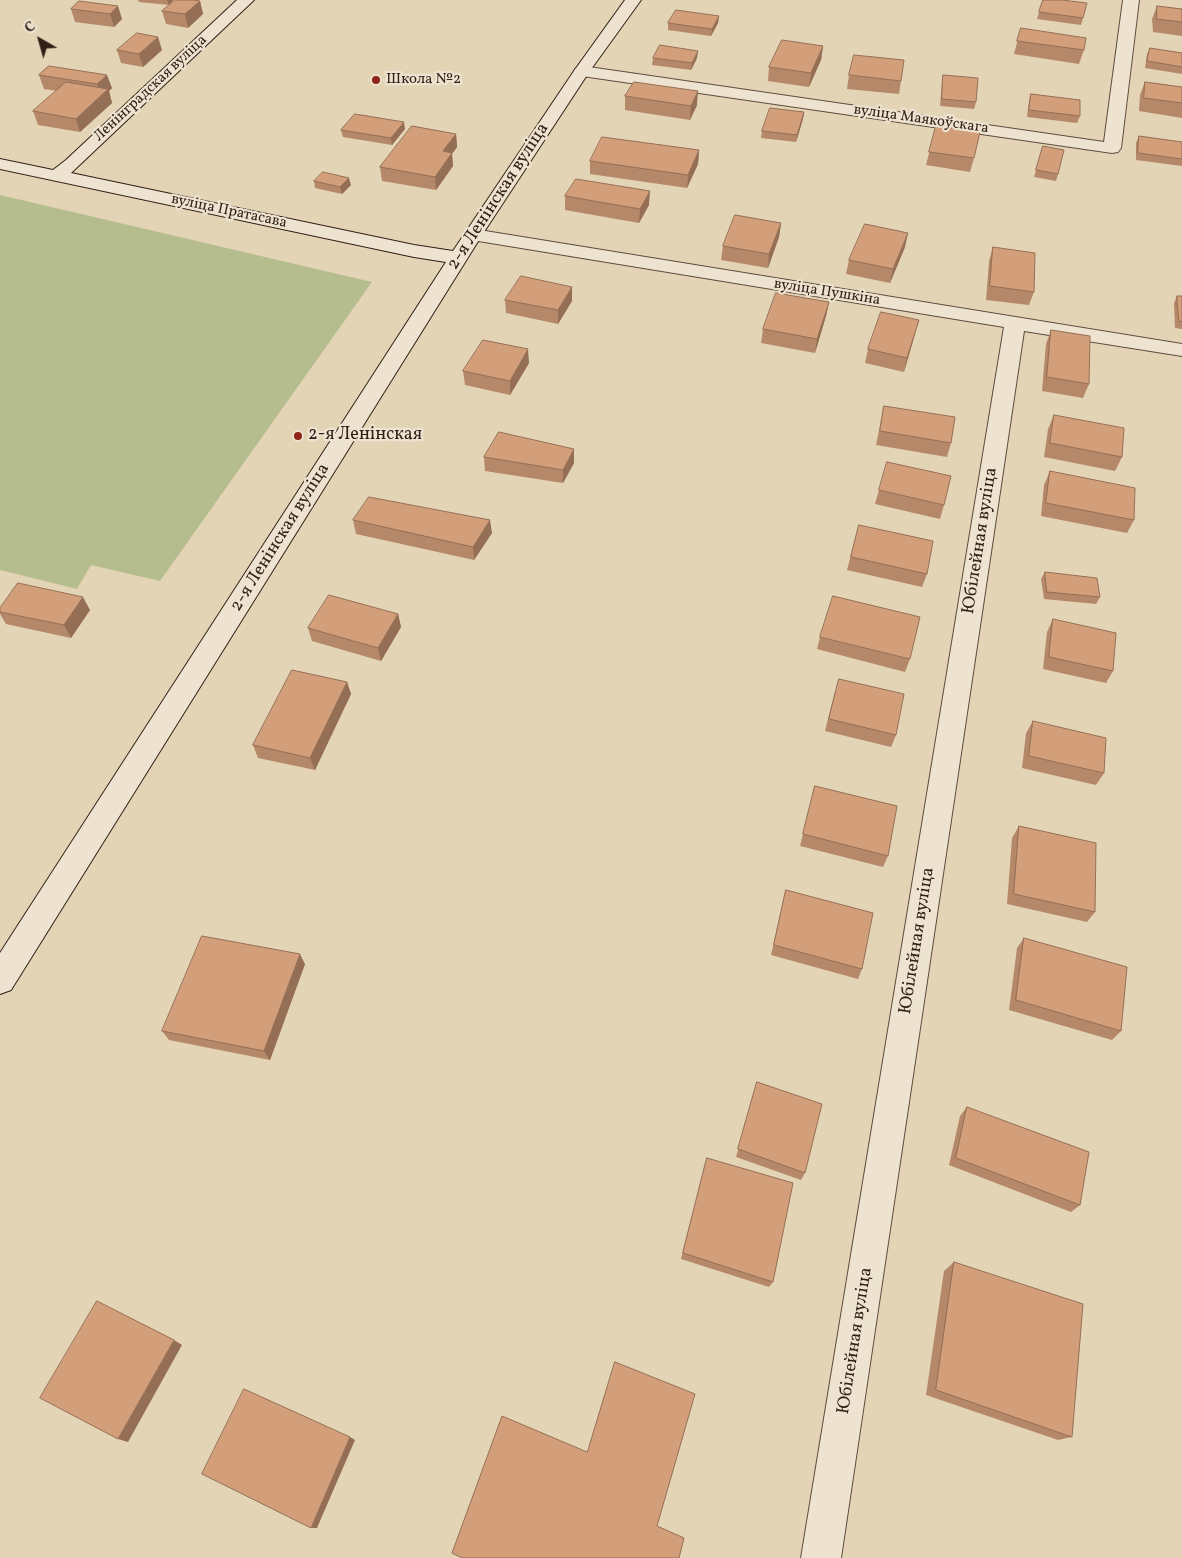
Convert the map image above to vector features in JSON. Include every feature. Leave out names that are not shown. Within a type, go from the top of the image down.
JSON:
[{"type":"street","name":"Ленінградская вуліца","points":[[56,176],[72,164],[246,0]]},
{"type":"street","name":"2-я Ленінская вуліца","points":[[0,980],[458,258],[582,71],[633,0]]},
{"type":"street","name":"вуліца Маякоўскага","points":[[582,71],[1112,148],[1131,0]]},
{"type":"street","name":"вуліца Пратасава","points":[[0,164],[414,252],[458,258]]},
{"type":"street","name":"вуліца Пушкіна","points":[[473,235],[1182,350]]},
{"type":"street","name":"Юбілейная вуліца","points":[[821,1558],[1016,323]]},
{"type":"green space","points":[[0,195],[372,282],[160,581],[91,565],[77,589],[0,570]]},
{"type":"building","points":[[175,0],[200,1],[185,14],[162,11]]},
{"type":"building","points":[[1043,0],[1087,3],[1083,18],[1039,12]]},
{"type":"building","points":[[79,1],[118,6],[110,14],[71,9]]},
{"type":"building","points":[[1157,6],[1182,9],[1182,22],[1157,19]]},
{"type":"building","points":[[676,10],[719,16],[712,29],[668,23]]},
{"type":"building","points":[[1021,28],[1086,38],[1084,50],[1017,41]]},
{"type":"building","points":[[137,33],[158,37],[139,54],[117,50]]},
{"type":"building","points":[[782,40],[823,46],[811,73],[769,67]]},
{"type":"building","points":[[660,45],[698,51],[692,63],[653,58]]},
{"type":"building","points":[[1150,48],[1182,53],[1182,67],[1147,61]]},
{"type":"building","points":[[854,55],[904,60],[901,81],[849,75]]},
{"type":"building","points":[[49,66],[107,75],[97,84],[39,75]]},
{"type":"building","points":[[943,75],[978,78],[976,102],[942,99]]},
{"type":"building","points":[[66,82],[108,89],[76,119],[33,111]]},
{"type":"building","points":[[634,82],[698,91],[691,106],[625,96]]},
{"type":"building","points":[[1145,82],[1182,87],[1182,103],[1144,98]]},
{"type":"building","points":[[1031,94],[1080,100],[1080,116],[1029,110]]},
{"type":"building","points":[[770,108],[804,112],[797,135],[762,131]]},
{"type":"building","points":[[355,114],[404,122],[391,138],[341,130]]},
{"type":"building","points":[[412,126],[456,134],[443,151],[452,153],[435,177],[380,167]]},
{"type":"building","points":[[936,126],[980,132],[974,158],[929,152]]},
{"type":"building","points":[[1139,136],[1182,142],[1182,159],[1138,153]]},
{"type":"building","points":[[602,137],[699,150],[688,175],[590,161]]},
{"type":"building","points":[[1043,146],[1064,150],[1058,174],[1036,170]]},
{"type":"building","points":[[323,172],[349,178],[340,187],[314,181]]},
{"type":"building","points":[[576,179],[650,191],[640,209],[565,196]]},
{"type":"building","points":[[735,215],[781,223],[769,254],[723,246]]},
{"type":"building","points":[[865,224],[908,233],[893,269],[849,260]]},
{"type":"building","points":[[993,247],[1035,253],[1034,292],[990,286]]},
{"type":"building","points":[[521,276],[572,287],[558,310],[505,300]]},
{"type":"building","points":[[776,293],[829,302],[817,339],[763,329]]},
{"type":"building","points":[[1177,296],[1182,296],[1182,322],[1179,321]]},
{"type":"building","points":[[881,312],[919,320],[907,358],[868,349]]},
{"type":"building","points":[[1051,330],[1090,336],[1089,384],[1047,377]]},
{"type":"building","points":[[483,340],[528,349],[510,381],[463,371]]},
{"type":"building","points":[[884,406],[955,417],[951,443],[880,431]]},
{"type":"building","points":[[1054,415],[1124,428],[1122,457],[1050,443]]},
{"type":"building","points":[[499,432],[574,449],[563,470],[484,457]]},
{"type":"building","points":[[887,462],[951,476],[944,505],[879,490]]},
{"type":"building","points":[[1050,471],[1135,488],[1134,520],[1046,503]]},
{"type":"building","points":[[369,497],[490,520],[473,547],[353,520]]},
{"type":"building","points":[[859,525],[933,541],[927,574],[851,557]]},
{"type":"building","points":[[1045,572],[1097,578],[1100,597],[1047,592]]},
{"type":"building","points":[[18,583],[83,597],[64,625],[0,612],[0,608]]},
{"type":"building","points":[[329,595],[398,614],[378,648],[308,628]]},
{"type":"building","points":[[833,596],[920,617],[910,659],[820,637]]},
{"type":"building","points":[[1053,619],[1116,633],[1113,671],[1049,657]]},
{"type":"building","points":[[292,670],[347,682],[310,758],[253,745]]},
{"type":"building","points":[[839,679],[904,694],[896,735],[829,719]]},
{"type":"building","points":[[1033,721],[1106,738],[1104,773],[1029,756]]},
{"type":"building","points":[[815,786],[897,806],[888,856],[803,834]]},
{"type":"building","points":[[1019,826],[1096,843],[1095,912],[1014,894]]},
{"type":"building","points":[[786,890],[873,913],[862,969],[774,945]]},
{"type":"building","points":[[202,936],[300,954],[264,1051],[162,1031]]},
{"type":"building","points":[[1024,938],[1127,967],[1121,1031],[1016,1000]]},
{"type":"building","points":[[757,1082],[822,1104],[805,1173],[738,1149]]},
{"type":"building","points":[[967,1107],[1089,1152],[1080,1205],[956,1158]]},
{"type":"building","points":[[707,1158],[793,1183],[773,1282],[683,1253]]},
{"type":"building","points":[[954,1262],[1083,1304],[1072,1437],[936,1390]]},
{"type":"building","points":[[97,1301],[174,1340],[118,1439],[40,1398]]},
{"type":"building","points":[[615,1362],[695,1394],[657,1526],[684,1538],[679,1558],[462,1558],[452,1553],[502,1416],[587,1452]]},
{"type":"building","points":[[244,1389],[350,1437],[311,1528],[202,1474]]},
{"type":"place","name":"Школа №2","points":[[376,80]]},
{"type":"place","name":"2-я Ленінская","points":[[298,436]]}]
